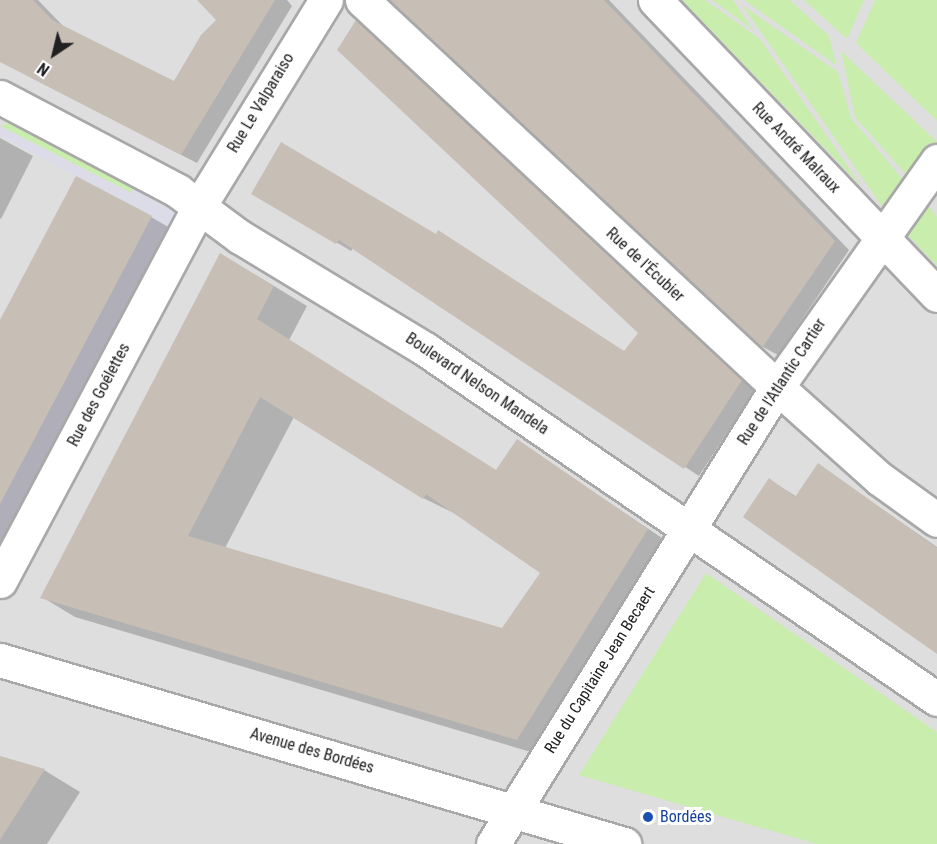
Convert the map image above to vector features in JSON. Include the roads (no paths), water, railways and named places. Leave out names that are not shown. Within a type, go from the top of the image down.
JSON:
[{"type":"street","name":"Rue Le Valparaiso","points":[[198,208],[326,0]]},
{"type":"street","name":"Rue de l'Écubier","points":[[362,0],[777,387],[880,479],[937,520]]},
{"type":"street","name":"Rue André Malraux","points":[[655,0],[937,295]]},
{"type":"street","name":"Boulevard Nelson Mandela","points":[[0,97],[166,184],[198,208],[487,389],[688,530],[937,699]]},
{"type":"street","name":"Rue de l'Atlantic Cartier","points":[[688,530],[777,387],[937,161]]},
{"type":"street","name":"Rue des Goélettes","points":[[0,582],[198,208]]},
{"type":"street","name":"Rue du Capitaine Jean Becaert","points":[[493,844],[688,530]]},
{"type":"street","name":"Avenue des Bordées","points":[[0,660],[624,844]]},
{"type":"place","name":"Bordées","points":[[648,817]]}]
